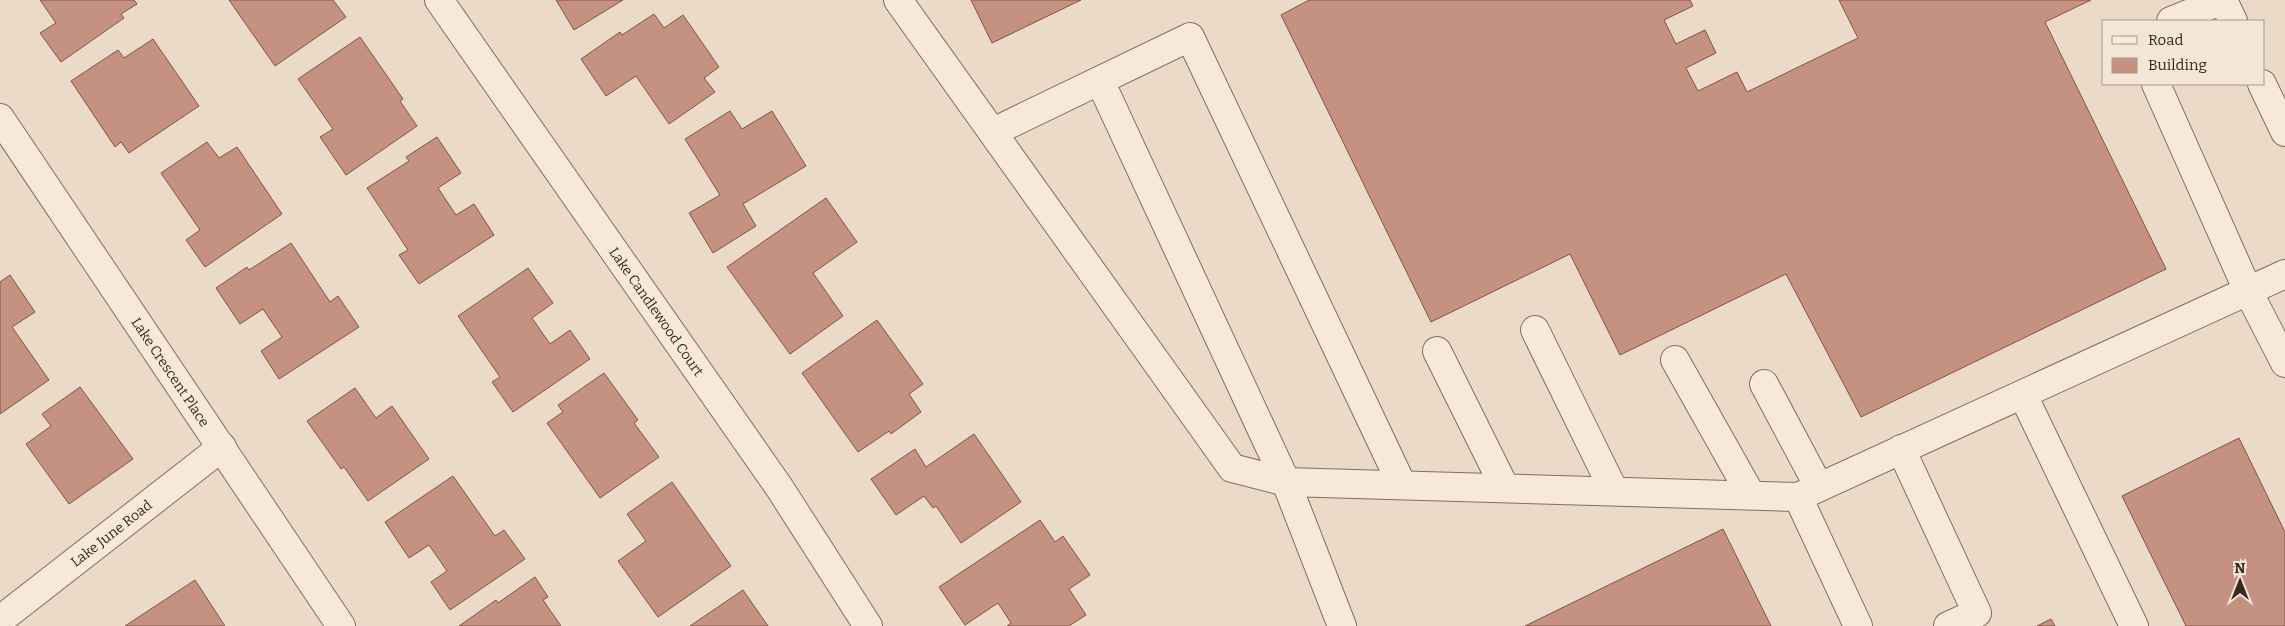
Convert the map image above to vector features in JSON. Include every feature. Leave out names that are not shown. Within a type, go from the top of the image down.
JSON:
[{"type":"street","name":"Lake Candlewood Court","points":[[439,0],[779,487],[868,626]]},
{"type":"street","points":[[898,0],[1232,468],[1286,482],[1751,495],[1809,492],[2285,274]]},
{"type":"street","points":[[2173,20],[2223,0],[2233,20]]},
{"type":"street","points":[[993,132],[1190,37],[1402,485]]},
{"type":"street","points":[[1100,81],[1286,482],[1342,626]]},
{"type":"street","points":[[2156,85],[2248,291],[2285,363]]},
{"type":"street","points":[[2262,85],[2285,132]]},
{"type":"street","name":"Lake Crescent Place","points":[[0,118],[341,626]]},
{"type":"street","points":[[1535,330],[1614,491]]},
{"type":"street","points":[[1437,351],[1505,488]]},
{"type":"street","points":[[1675,360],[1751,495]]},
{"type":"street","points":[[1764,384],[1809,492],[1858,626]]},
{"type":"street","points":[[2023,395],[2134,626]]},
{"type":"street","name":"Lake June Road","points":[[0,620],[222,447]]},
{"type":"street","points":[[1901,449],[1977,613],[1948,626]]},
{"type":"building","points":[[40,0],[134,0],[137,4],[121,14],[124,18],[61,62],[40,33],[56,23]]},
{"type":"building","points":[[229,0],[333,0],[346,17],[275,66]]},
{"type":"building","points":[[556,0],[623,0],[574,30]]},
{"type":"building","points":[[971,0],[1081,0],[992,43]]},
{"type":"building","points":[[1309,0],[1690,0],[1693,6],[1664,20],[1676,44],[1705,30],[1716,53],[1686,68],[1698,91],[1737,72],[1747,92],[1858,38],[1839,0],[2091,0],[2045,22],[2166,269],[1861,417],[1786,274],[1620,355],[1570,254],[1431,322],[1281,15]]},
{"type":"building","points":[[654,14],[664,28],[683,15],[719,67],[704,78],[715,92],[669,124],[636,76],[606,96],[581,59],[620,32],[622,35]]},
{"type":"building","points":[[360,37],[403,99],[400,101],[417,126],[346,175],[320,137],[333,129],[298,79]]},
{"type":"building","points":[[153,39],[199,106],[129,153],[121,142],[115,147],[71,81],[118,50],[124,58]]},
{"type":"building","points":[[730,111],[742,129],[772,111],[806,166],[743,204],[756,226],[713,253],[689,213],[720,195],[685,139]]},
{"type":"building","points":[[437,137],[461,173],[438,188],[456,215],[474,204],[494,235],[419,284],[399,255],[408,250],[367,188],[409,161],[406,157]]},
{"type":"building","points":[[207,142],[219,158],[237,147],[282,214],[205,267],[186,240],[200,230],[161,173]]},
{"type":"building","points":[[826,198],[857,242],[813,273],[843,316],[790,354],[727,267]]},
{"type":"building","points":[[291,243],[330,302],[338,296],[359,327],[279,379],[261,351],[282,337],[263,309],[240,324],[216,288],[247,267],[249,270]]},
{"type":"building","points":[[528,268],[553,303],[532,318],[550,344],[570,330],[590,359],[513,412],[492,382],[500,377],[458,316]]},
{"type":"building","points":[[10,275],[35,312],[12,327],[49,380],[0,414],[0,282]]},
{"type":"building","points":[[877,320],[923,384],[909,394],[921,412],[891,434],[889,431],[858,452],[802,373]]},
{"type":"building","points":[[604,373],[638,420],[634,423],[659,457],[600,498],[547,423],[563,412],[558,405]]},
{"type":"building","points":[[80,387],[133,459],[69,504],[26,444],[51,426],[42,414]]},
{"type":"building","points":[[355,388],[376,418],[392,406],[429,459],[368,501],[344,467],[341,469],[307,421]]},
{"type":"building","points":[[974,434],[1021,502],[961,543],[936,506],[933,508],[924,496],[896,515],[871,479],[915,449],[926,467]]},
{"type":"building","points":[[2239,438],[2285,532],[2285,626],[2186,626],[2122,496]]},
{"type":"building","points":[[453,476],[495,536],[504,530],[525,559],[450,610],[431,582],[447,571],[429,545],[409,558],[385,522]]},
{"type":"building","points":[[672,482],[731,566],[658,617],[618,561],[646,541],[627,514]]},
{"type":"building","points":[[1040,520],[1055,542],[1063,536],[1090,575],[1069,589],[1086,615],[1069,626],[1007,626],[1011,623],[998,603],[965,625],[939,587]]},
{"type":"building","points":[[1723,529],[1771,626],[1525,626]]},
{"type":"building","points":[[535,577],[548,597],[543,600],[561,626],[459,626],[496,600],[498,603]]},
{"type":"building","points":[[195,580],[225,626],[125,626]]},
{"type":"building","points":[[743,590],[768,626],[690,626]]},
{"type":"building","points":[[2051,619],[2055,626],[2037,626]]}]
